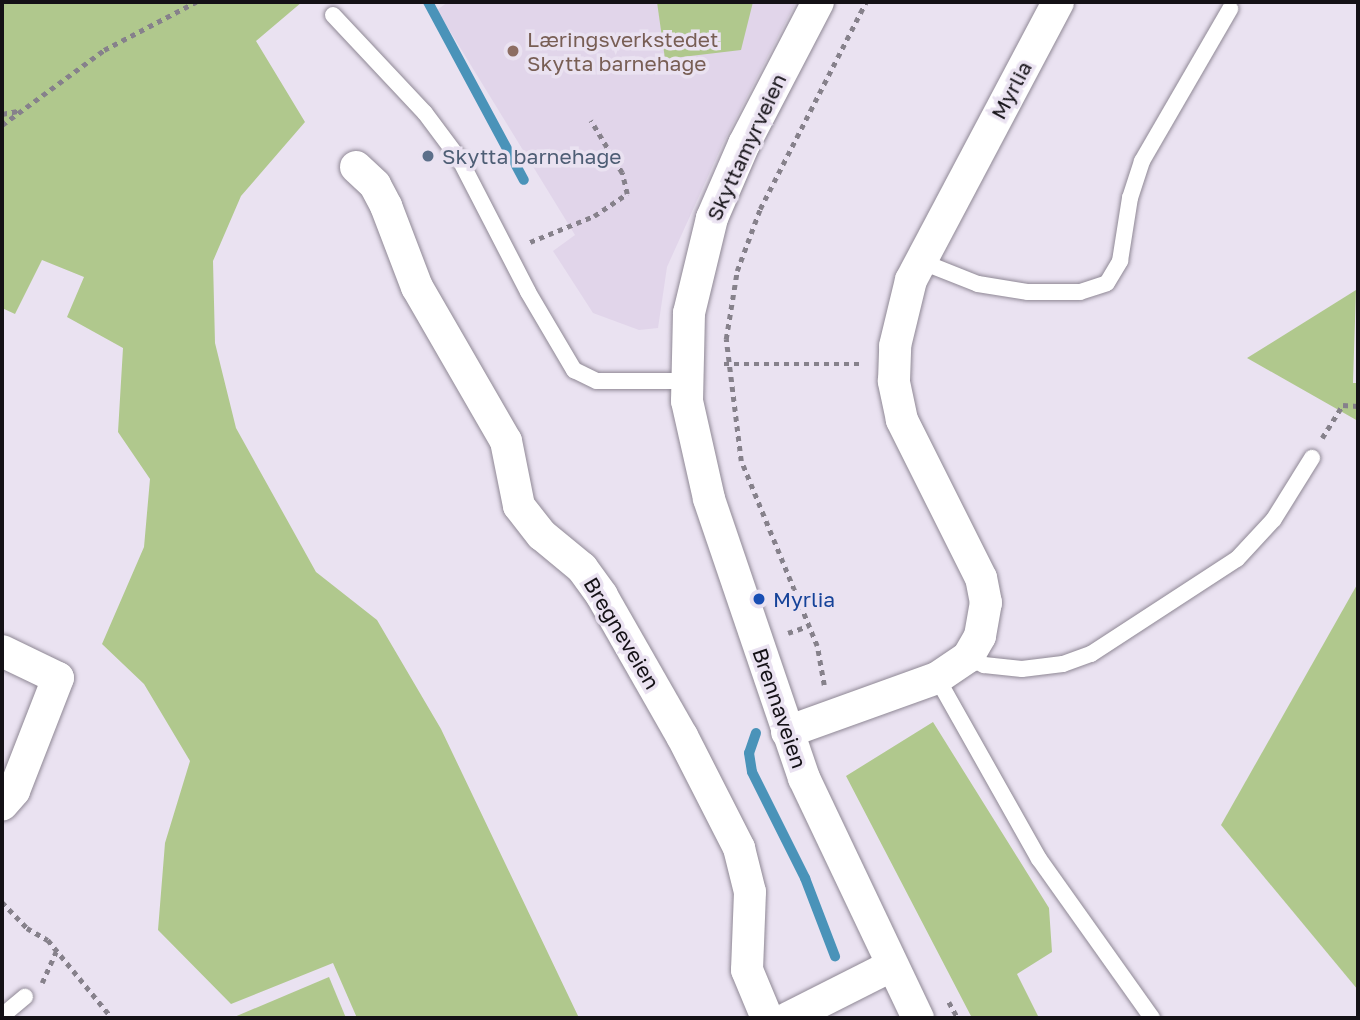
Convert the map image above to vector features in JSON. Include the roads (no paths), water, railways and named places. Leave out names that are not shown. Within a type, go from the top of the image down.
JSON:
[{"type":"street","name":"Skyttamyrveien","points":[[685,382],[689,313],[712,218],[740,152],[818,2]]},
{"type":"street","name":"Myrlia","points":[[968,657],[985,616],[981,578],[910,441],[896,400],[893,364],[898,322],[920,261],[1058,2]]},
{"type":"street","name":"Bregneveien","points":[[356,167],[375,185],[423,298],[506,441],[519,506],[542,535],[582,568],[602,596],[682,736],[739,848],[750,892],[747,970],[767,1018]]},
{"type":"street","name":"Brennaveien","points":[[685,382],[705,487],[788,732],[826,831],[918,1018]]},
{"type":"street","points":[[2,652],[58,678],[14,791],[2,805]]},
{"type":"street","points":[[788,732],[937,678],[968,657]]},
{"type":"street","points":[[788,1018],[891,966]]},
{"type":"lane","points":[[920,261],[978,284],[1028,292],[1080,292],[1107,283],[1120,261],[1130,198],[1142,161],[1230,9]]},
{"type":"lane","points":[[333,15],[444,137],[566,360],[584,378],[685,382]]},
{"type":"lane","points":[[968,657],[984,665],[1021,669],[1063,664],[1091,654],[1237,559],[1274,519],[1312,458]]},
{"type":"lane","points":[[937,678],[1039,859],[1152,1018]]},
{"type":"lane","points":[[2,1016],[25,997]]},
{"type":"waterway","points":[[428,2],[524,180]]},
{"type":"waterway","points":[[756,733],[749,753],[752,772],[805,878],[835,956]]},
{"type":"place","name":"Læringsverkstedet Skytta barnehage","points":[[513,51]]},
{"type":"place","name":"Skytta barnehage","points":[[428,156]]},
{"type":"place","name":"Myrlia","points":[[759,599]]}]
